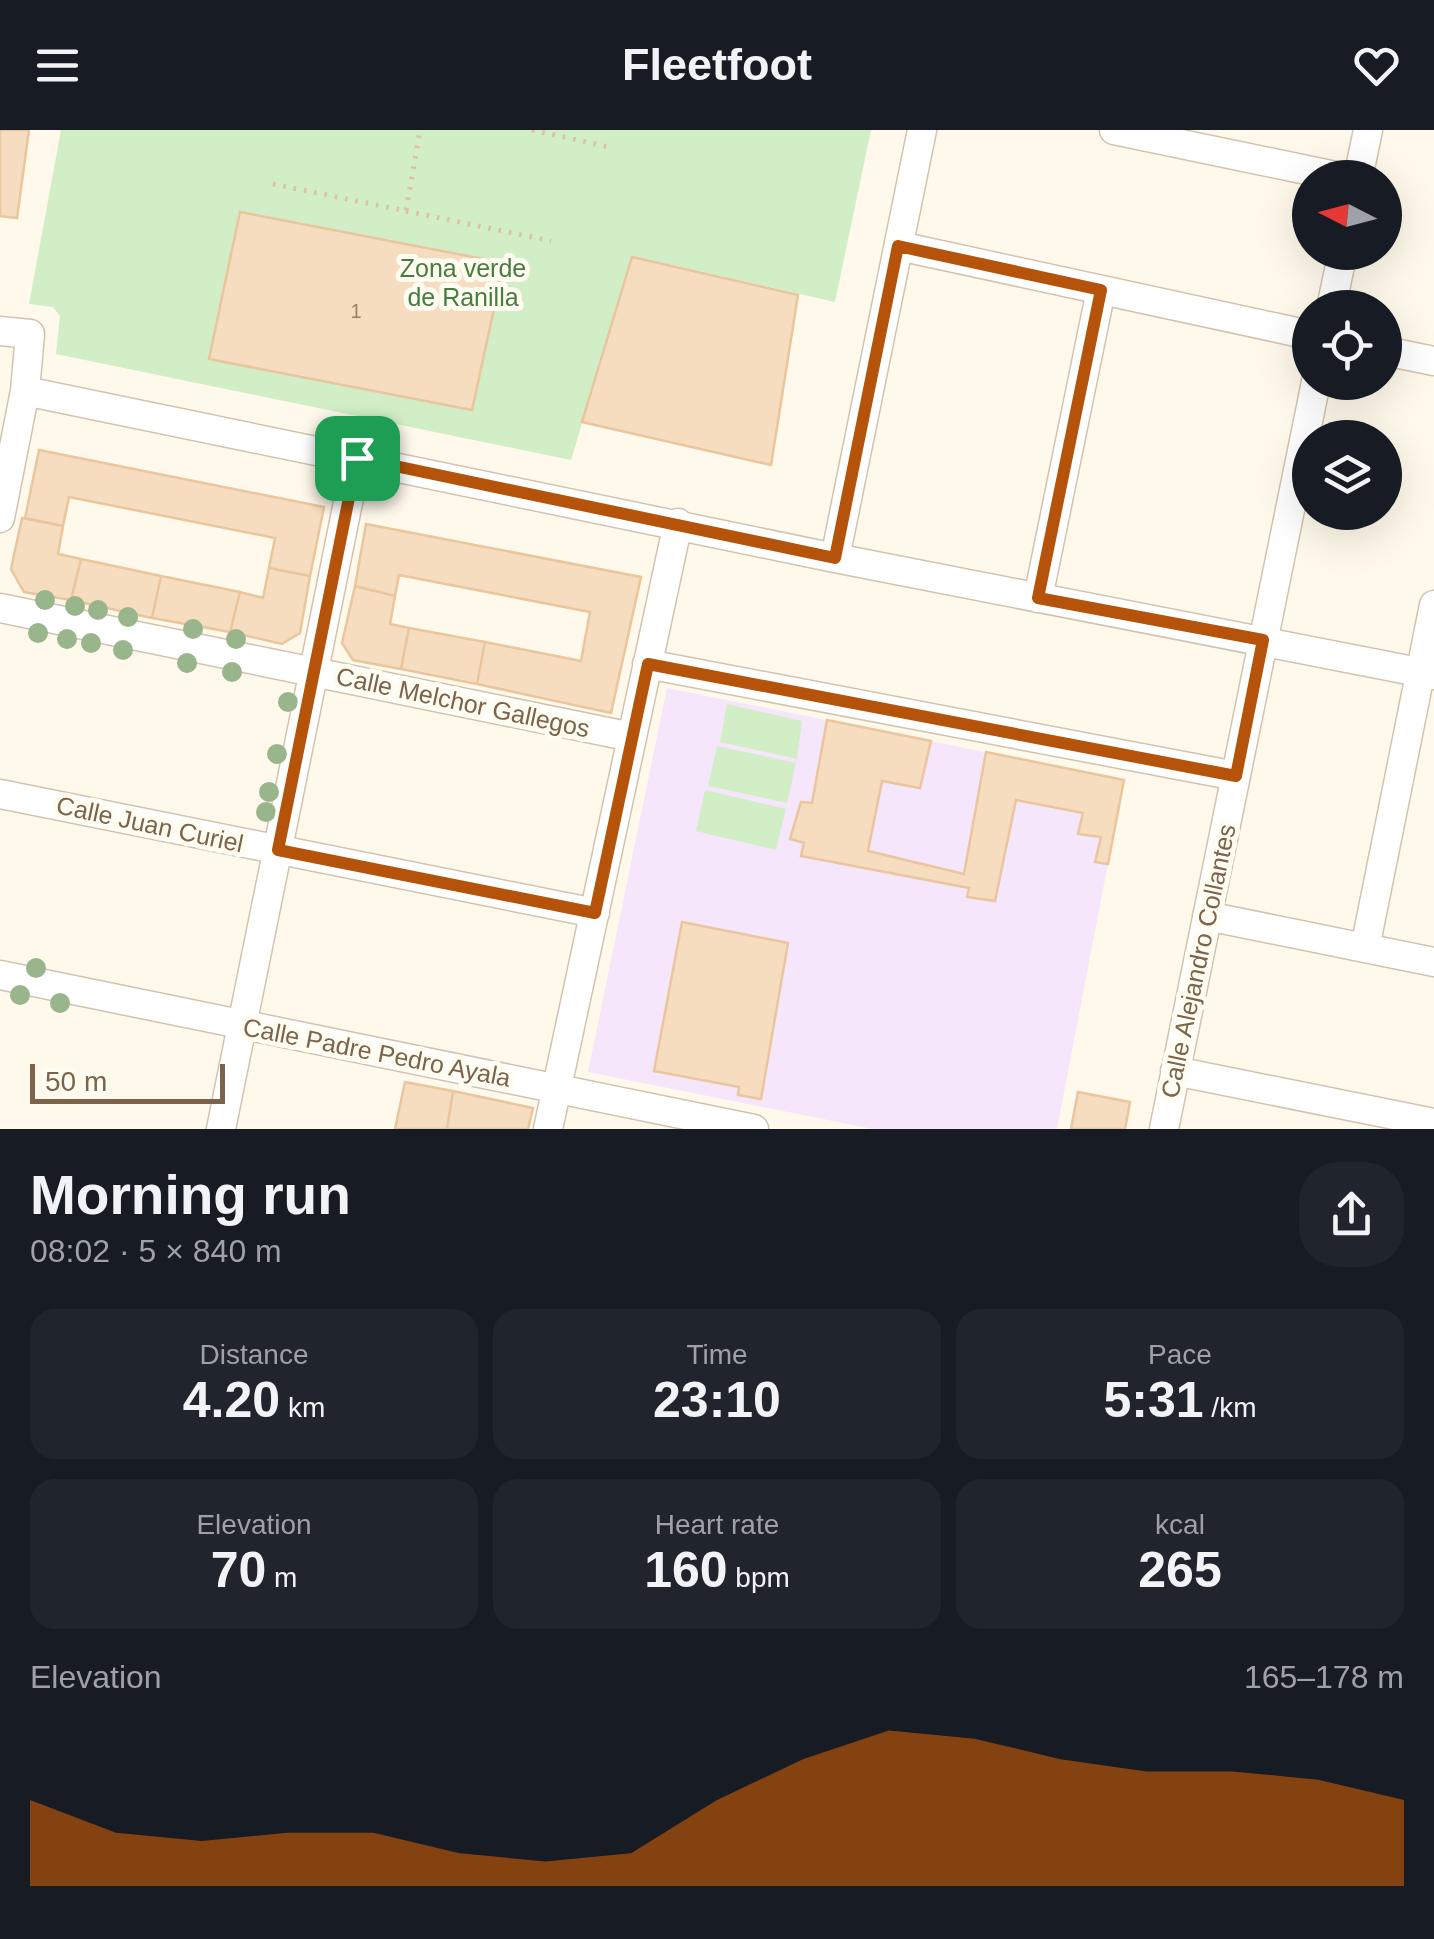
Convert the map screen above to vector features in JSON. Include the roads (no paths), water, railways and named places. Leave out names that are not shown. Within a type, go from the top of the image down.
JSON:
[{"type":"street","points":[[835,558],[922,130]]},
{"type":"street","points":[[1114,130],[1292,167]]},
{"type":"street","points":[[1362,160],[1368,130]]},
{"type":"street","points":[[898,246],[1292,331]]},
{"type":"street","points":[[1038,598],[1101,290]]},
{"type":"street","points":[[0,331],[30,334],[25,391],[0,518]]},
{"type":"street","points":[[1402,354],[1434,361]]},
{"type":"street","points":[[25,391],[835,558],[1427,674]]},
{"type":"street","name":"Calle Alejandro Collantes","points":[[1164,1129],[1312,400]]},
{"type":"street","points":[[220,1129],[357,458]]},
{"type":"street","points":[[548,1129],[678,523]]},
{"type":"street","points":[[1365,948],[1427,674],[1434,604]]},
{"type":"street","name":"Calle Melchor Gallegos","points":[[0,608],[632,737]]},
{"type":"street","points":[[648,664],[1236,776]]},
{"type":"street","name":"Calle Juan Curiel","points":[[0,794],[595,913]]},
{"type":"street","points":[[1208,916],[1434,962]]},
{"type":"street","name":"Calle Padre Pedro Ayala","points":[[0,976],[754,1129]]},
{"type":"street","points":[[1176,1071],[1434,1123]]},
{"type":"park label","name":"Zona verde de Ranilla","points":[[463,282]]}]
